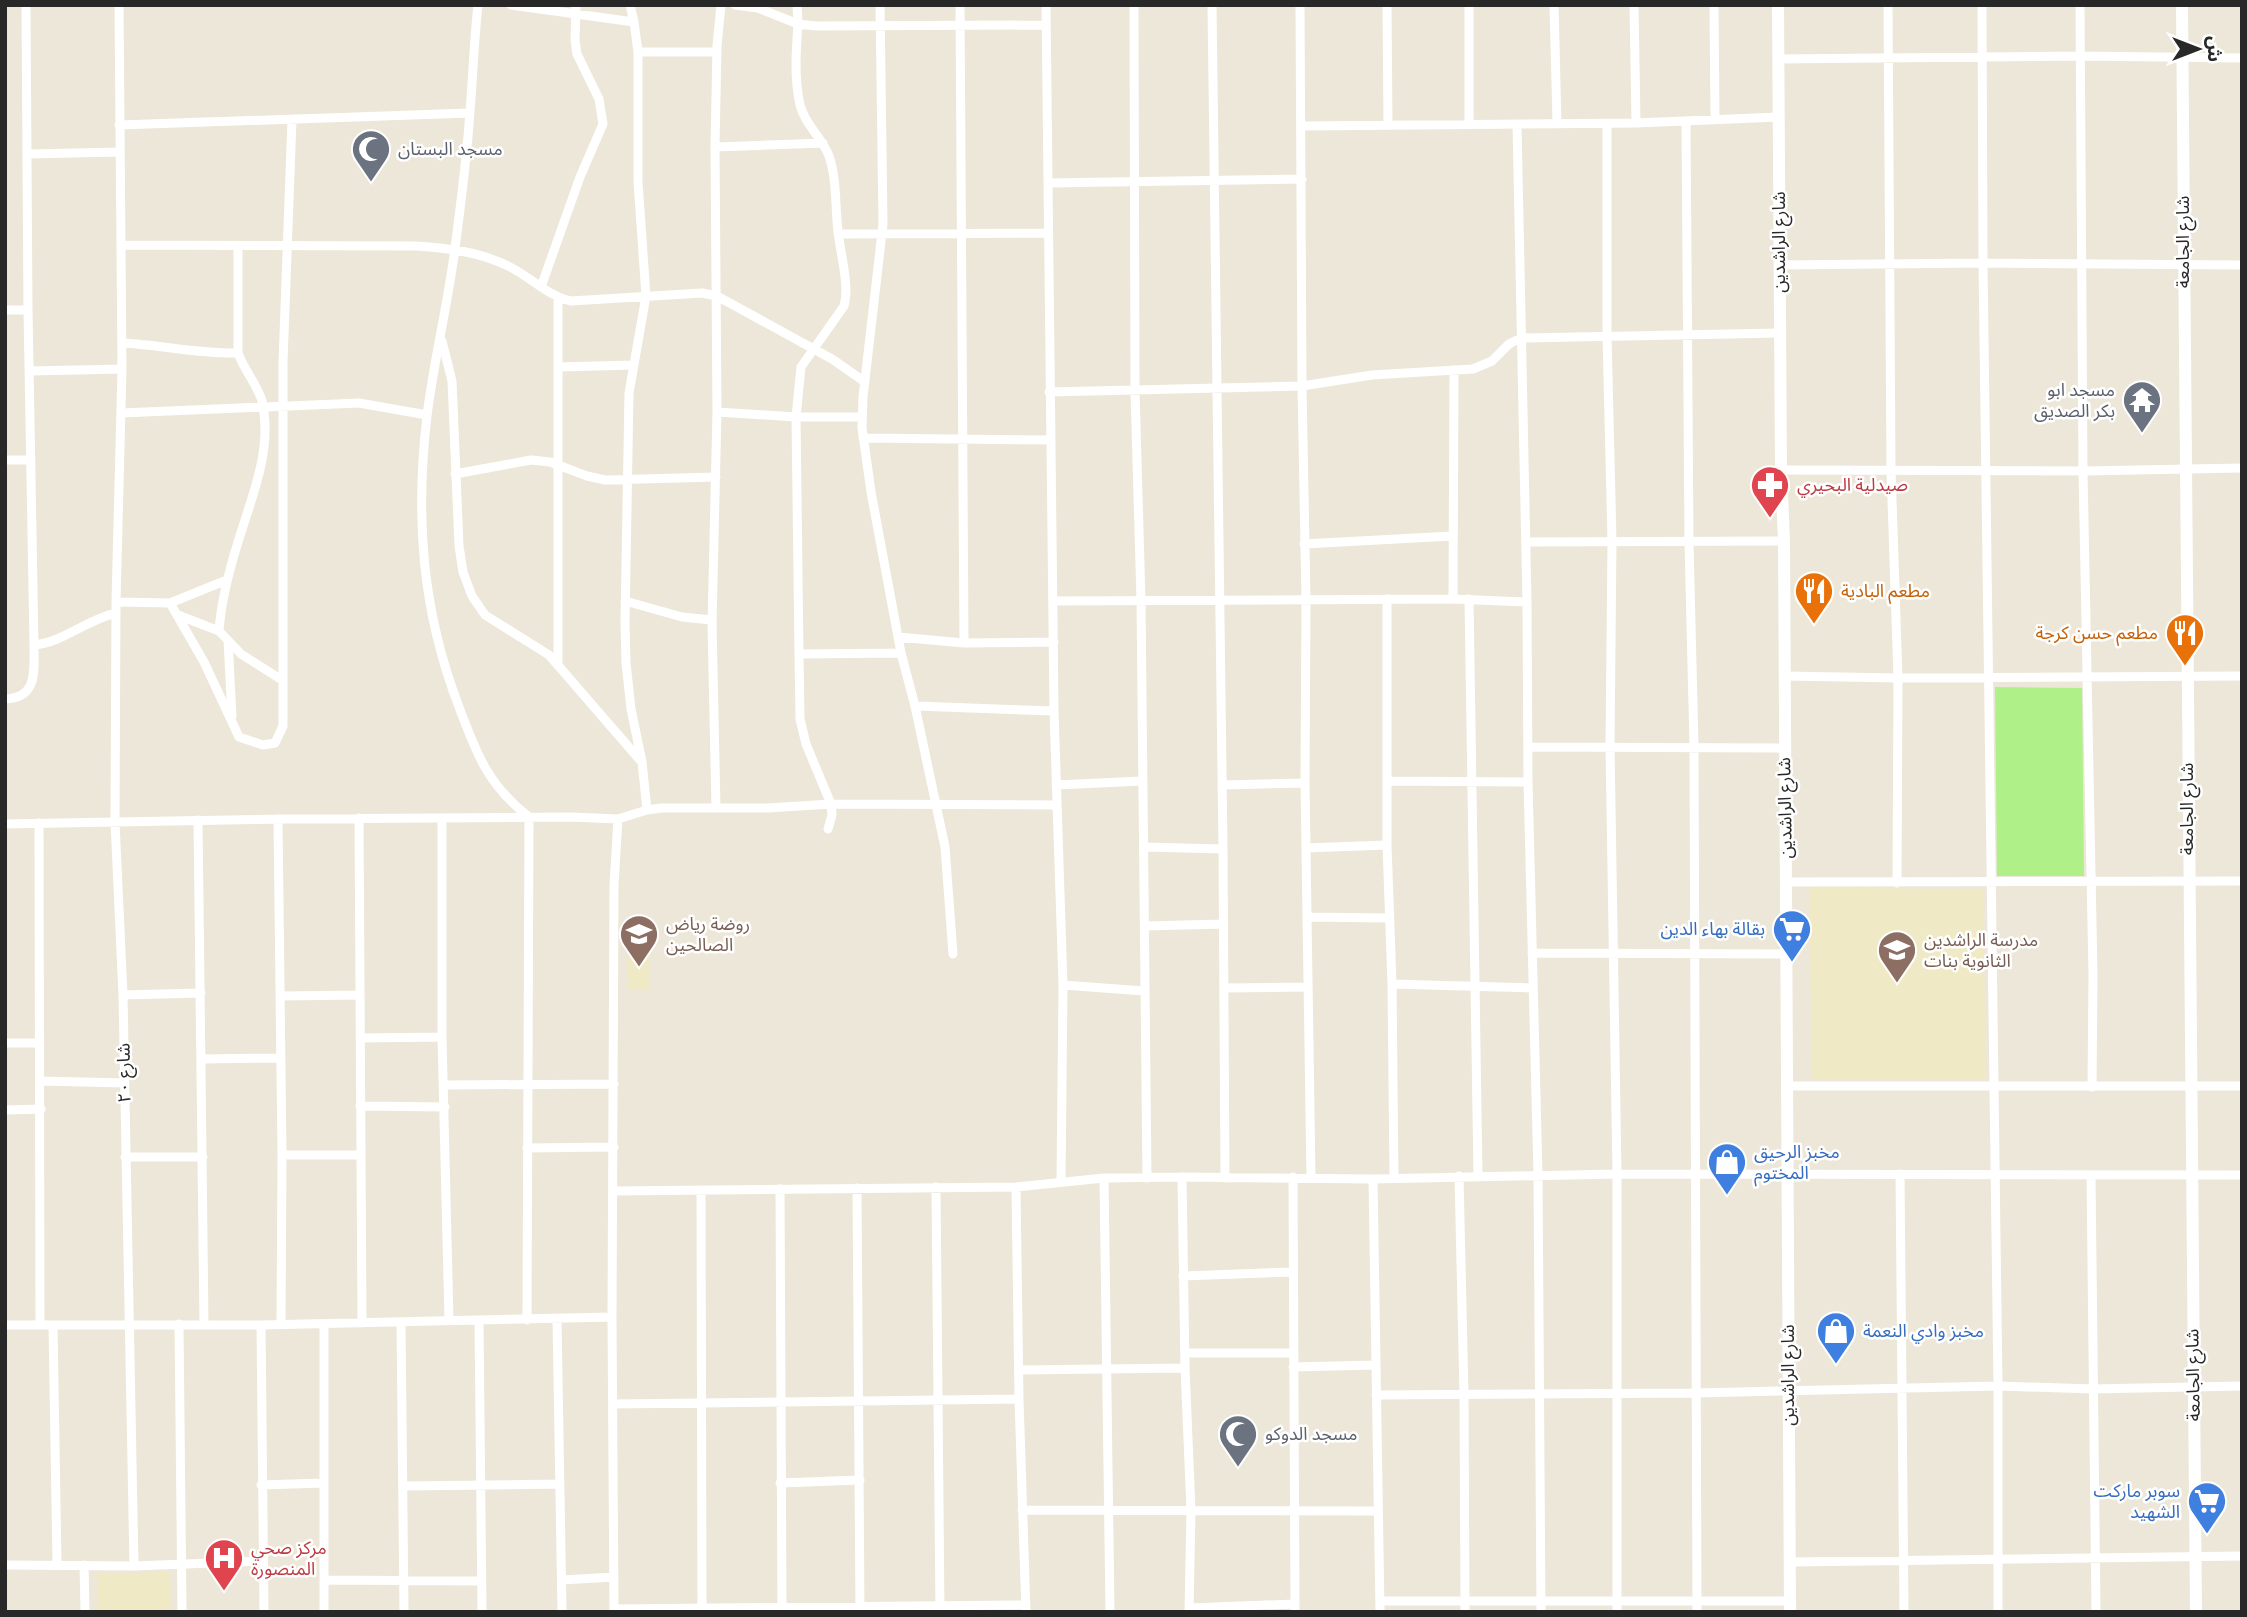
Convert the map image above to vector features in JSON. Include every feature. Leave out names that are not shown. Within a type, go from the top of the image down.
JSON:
[{"type":"street","points":[[5,699],[18,699],[26,693],[34,674],[26,5]]},
{"type":"street","name":"شارع ٢٠","points":[[119,5],[122,413],[116,602],[115,822],[123,995],[134,1566]]},
{"type":"street","points":[[478,5],[470,113],[455,249],[427,415],[422,535],[426,586],[445,672],[484,766],[502,795],[529,817]]},
{"type":"street","points":[[511,5],[576,9],[634,22]]},
{"type":"street","points":[[630,5],[638,52],[638,182],[646,296],[633,365],[628,420],[626,663],[647,810]]},
{"type":"street","points":[[716,808],[712,620],[717,412],[715,147],[721,5]]},
{"type":"street","points":[[735,5],[765,10],[798,24],[1046,25]]},
{"type":"street","points":[[797,5],[795,61],[800,107],[831,161],[846,301],[838,317],[799,371],[796,417],[799,705],[802,732],[831,804],[832,815],[828,829]]},
{"type":"street","points":[[880,5],[882,233],[865,382],[863,438],[901,653],[945,847],[953,954]]},
{"type":"street","points":[[960,5],[964,643]]},
{"type":"street","points":[[1046,5],[1054,711],[1063,985],[1061,1181]]},
{"type":"street","points":[[1134,5],[1135,391],[1141,600],[1147,1178]]},
{"type":"street","points":[[1212,5],[1225,988],[1224,1178]]},
{"type":"street","points":[[1300,5],[1306,600],[1305,783],[1311,1178]]},
{"type":"street","points":[[1387,5],[1388,125]]},
{"type":"street","points":[[1469,5],[1469,124]]},
{"type":"street","points":[[1554,5],[1557,124]]},
{"type":"street","points":[[1634,5],[1636,123]]},
{"type":"street","points":[[1714,5],[1715,119]]},
{"type":"street","name":"شارع الراشدين","points":[[1778,5],[1790,1606]]},
{"type":"street","points":[[1888,5],[1891,470],[1898,678],[1897,883]]},
{"type":"street","points":[[1982,5],[1998,1386],[1998,1612]]},
{"type":"street","points":[[2080,5],[2083,471],[2092,1087]]},
{"type":"street","name":"شارع الجامعة","points":[[2182,5],[2196,1612]]},
{"type":"street","points":[[541,287],[580,177],[603,124],[599,99],[577,54],[576,9]]},
{"type":"street","points":[[638,52],[717,52]]},
{"type":"street","points":[[1778,59],[1982,56],[2242,58]]},
{"type":"street","points":[[120,125],[470,113]]},
{"type":"street","points":[[1302,126],[1607,124],[1779,117]]},
{"type":"street","points":[[170,603],[204,662],[239,737],[263,745],[275,743],[283,726],[285,534],[282,405],[292,120]]},
{"type":"street","points":[[1686,121],[1696,952],[1698,1612]]},
{"type":"street","points":[[1607,124],[1607,335],[1612,541],[1610,746],[1617,1174],[1617,1612]]},
{"type":"street","points":[[1517,125],[1528,782],[1538,1175],[1541,1612]]},
{"type":"street","points":[[715,147],[823,144]]},
{"type":"street","points":[[27,154],[120,152]]},
{"type":"street","points":[[1048,183],[1302,180]]},
{"type":"street","points":[[838,234],[1048,233]]},
{"type":"street","points":[[122,246],[455,249],[509,266],[558,297],[571,301],[702,293],[717,296],[865,382]]},
{"type":"street","points":[[219,631],[227,580],[260,471],[265,439],[261,398],[238,353],[238,246]]},
{"type":"street","points":[[1779,265],[2242,265]]},
{"type":"street","points":[[558,297],[558,664]]},
{"type":"street","points":[[5,310],[28,310]]},
{"type":"street","points":[[1049,392],[1302,386],[1359,376],[1454,370],[1484,365],[1501,354],[1509,344],[1521,338],[1780,333]]},
{"type":"street","points":[[441,339],[449,360],[452,381],[459,546],[463,572],[472,596],[485,615],[538,647],[558,664],[642,762]]},
{"type":"street","points":[[122,343],[164,346],[200,353],[238,353]]},
{"type":"street","points":[[559,367],[633,365]]},
{"type":"street","points":[[30,371],[122,369]]},
{"type":"street","points":[[1453,599],[1454,370]]},
{"type":"street","points":[[122,413],[367,403],[427,415]]},
{"type":"street","points":[[717,412],[796,417],[862,417]]},
{"type":"street","points":[[863,438],[1050,440]]},
{"type":"street","points":[[5,460],[31,460]]},
{"type":"street","points":[[455,474],[523,460],[559,465],[596,479],[716,477]]},
{"type":"street","points":[[1781,470],[2083,471],[2242,468]]},
{"type":"street","points":[[1304,544],[1452,536]]},
{"type":"street","points":[[1526,542],[1784,541]]},
{"type":"street","points":[[116,602],[170,603],[227,580]]},
{"type":"street","points":[[1387,599],[1387,845],[1394,1178]]},
{"type":"street","points":[[1054,601],[1469,599],[1527,602]]},
{"type":"street","points":[[1469,599],[1478,1176]]},
{"type":"street","points":[[625,601],[682,617],[712,620]]},
{"type":"street","points":[[34,645],[47,644],[95,620],[116,613]]},
{"type":"street","points":[[177,615],[219,631],[241,654],[282,680]]},
{"type":"street","points":[[898,637],[964,643],[1054,642]]},
{"type":"street","points":[[228,640],[232,722]]},
{"type":"street","points":[[799,654],[901,653]]},
{"type":"street","points":[[1784,676],[2242,676]]},
{"type":"street","points":[[915,706],[1054,711]]},
{"type":"street","points":[[1529,747],[1784,748]]},
{"type":"street","points":[[1056,785],[1142,781]]},
{"type":"street","points":[[1388,781],[1528,782]]},
{"type":"street","points":[[1222,785],[1305,783]]},
{"type":"street","points":[[5,824],[359,818],[618,819],[647,810],[831,804],[1057,805]]},
{"type":"street","points":[[527,1320],[529,817]]},
{"type":"street","points":[[359,818],[362,1323]]},
{"type":"street","points":[[442,818],[442,1037],[449,1320]]},
{"type":"street","points":[[278,819],[281,1324]]},
{"type":"street","points":[[618,819],[614,885],[614,1610],[1026,1609],[1016,1187]]},
{"type":"street","points":[[198,820],[204,1324]]},
{"type":"street","points":[[39,823],[40,1324]]},
{"type":"street","points":[[1307,848],[1387,845]]},
{"type":"street","points":[[1143,847],[1223,849]]},
{"type":"street","points":[[1786,882],[2242,881]]},
{"type":"street","points":[[1307,917],[1389,918]]},
{"type":"street","points":[[1145,926],[1223,924]]},
{"type":"street","points":[[1532,953],[1786,954]]},
{"type":"street","points":[[1392,984],[1533,988]]},
{"type":"street","points":[[1063,985],[1144,990]]},
{"type":"street","points":[[1225,988],[1307,987]]},
{"type":"street","points":[[123,995],[201,993]]},
{"type":"street","points":[[281,996],[359,995]]},
{"type":"street","points":[[360,1038],[442,1037]]},
{"type":"street","points":[[5,1043],[39,1043]]},
{"type":"street","points":[[202,1059],[281,1058]]},
{"type":"street","points":[[41,1081],[125,1083]]},
{"type":"street","points":[[445,1085],[614,1084]]},
{"type":"street","points":[[1788,1086],[2242,1086]]},
{"type":"street","points":[[360,1106],[445,1107]]},
{"type":"street","points":[[5,1110],[41,1108]]},
{"type":"street","points":[[527,1148],[614,1147]]},
{"type":"street","points":[[282,1154],[361,1155]]},
{"type":"street","points":[[125,1157],[203,1157]]},
{"type":"street","points":[[613,1191],[1016,1187],[1104,1178],[1182,1177],[1373,1179],[1617,1174],[2242,1175]]},
{"type":"street","points":[[1900,1174],[1904,1612]]},
{"type":"street","points":[[2091,1175],[2096,1612]]},
{"type":"street","points":[[1459,1176],[1465,1607]]},
{"type":"street","points":[[1182,1177],[1185,1368],[1191,1510],[1189,1610],[1295,1608],[1293,1177]]},
{"type":"street","points":[[1104,1178],[1110,1612]]},
{"type":"street","points":[[1373,1179],[1380,1612]]},
{"type":"street","points":[[936,1187],[940,1609]]},
{"type":"street","points":[[857,1188],[860,1609]]},
{"type":"street","points":[[780,1189],[782,1609]]},
{"type":"street","points":[[701,1190],[702,1610]]},
{"type":"street","points":[[1183,1276],[1293,1272]]},
{"type":"street","points":[[5,1325],[261,1325],[612,1317]]},
{"type":"street","points":[[557,1319],[562,1612]]},
{"type":"street","points":[[479,1321],[482,1612]]},
{"type":"street","points":[[401,1322],[404,1612]]},
{"type":"street","points":[[179,1324],[182,1612]]},
{"type":"street","points":[[324,1324],[324,1612]]},
{"type":"street","points":[[53,1325],[58,1564]]},
{"type":"street","points":[[261,1325],[264,1612]]},
{"type":"street","points":[[1185,1353],[1293,1353]]},
{"type":"street","points":[[1293,1367],[1375,1365]]},
{"type":"street","points":[[1019,1370],[1185,1368]]},
{"type":"street","points":[[1376,1395],[1788,1392],[1998,1386],[2092,1389],[2242,1386]]},
{"type":"street","points":[[613,1404],[1019,1399]]},
{"type":"street","points":[[780,1483],[860,1480]]},
{"type":"street","points":[[261,1485],[324,1483]]},
{"type":"street","points":[[404,1486],[559,1484]]},
{"type":"street","points":[[1022,1510],[1377,1511]]},
{"type":"street","points":[[1790,1562],[2242,1556]]},
{"type":"street","points":[[5,1565],[134,1566],[262,1561]]},
{"type":"street","points":[[84,1565],[85,1612]]},
{"type":"street","points":[[562,1580],[614,1577]]},
{"type":"street","points":[[324,1580],[481,1581]]},
{"type":"street","points":[[1380,1601],[1465,1607],[1541,1600],[1697,1600],[1790,1606]]},
{"type":"shaded area","name":"مدرسة الراشدين الثانوية بنات","points":[[1809,887],[1983,890],[1986,1079],[1812,1080]]},
{"type":"shaded area","name":"روضة رياض الصالحين","points":[[650,945],[649,990],[628,990],[628,946]]},
{"type":"shaded area","points":[[170,1572],[171,1612],[97,1612],[97,1574]]},
{"type":"green space","points":[[1995,687],[2082,688],[2084,876],[1997,876]]},
{"type":"place","name":"مسجد البستان","points":[[371,183]]},
{"type":"place","name":"مسجد ابو بكر الصديق","points":[[2142,434]]},
{"type":"place","name":"صيدلية البحيري","points":[[1770,519]]},
{"type":"place","name":"مطعم البادية","points":[[1814,625]]},
{"type":"place","name":"مطعم حسن كرجة","points":[[2185,667]]},
{"type":"place","name":"بقالة بهاء الدين","points":[[1792,963]]},
{"type":"place","name":"روضة رياض الصالحين","points":[[639,968]]},
{"type":"place","name":"مدرسة الراشدين الثانوية بنات","points":[[1897,984]]},
{"type":"place","name":"مخبز الرحيق المختوم","points":[[1727,1196]]},
{"type":"place","name":"مخبز وادي النعمة","points":[[1836,1365]]},
{"type":"place","name":"مسجد الدوكو","points":[[1238,1468]]},
{"type":"place","name":"سوبر ماركت الشهيد","points":[[2207,1535]]},
{"type":"place","name":"مركز صحي المنصورة","points":[[224,1592]]}]
